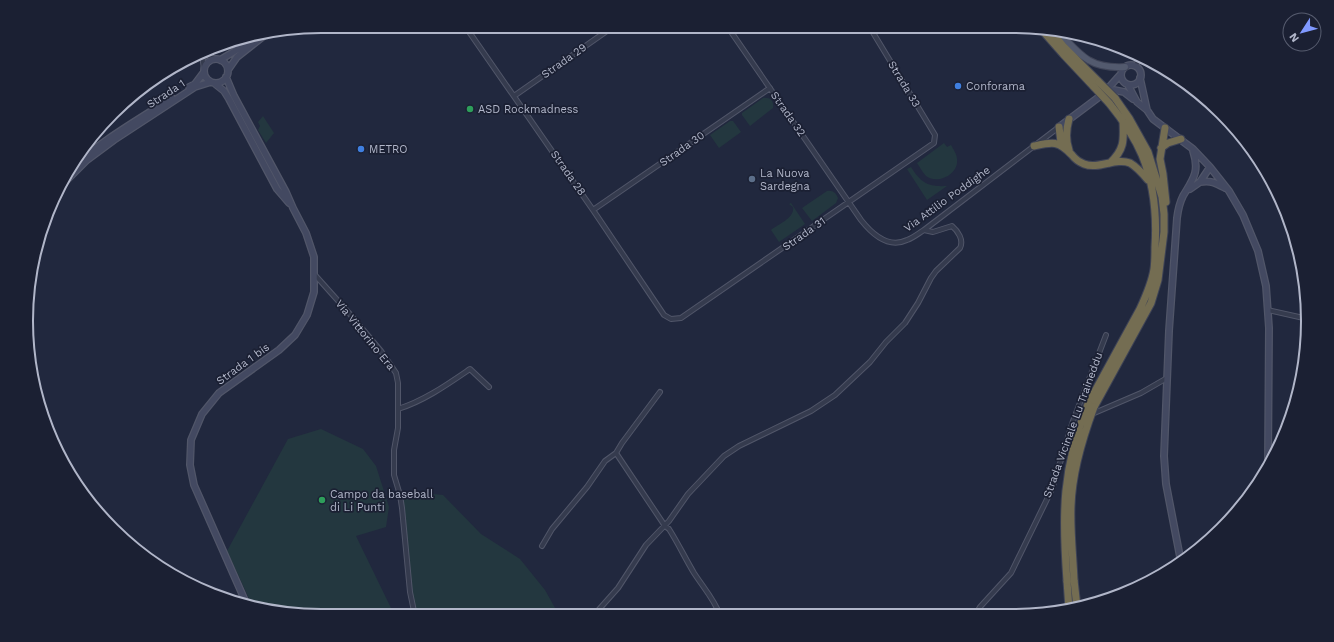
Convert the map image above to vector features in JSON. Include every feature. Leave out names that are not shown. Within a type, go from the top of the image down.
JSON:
[{"type":"highway","points":[[1046,35],[1062,54],[1097,84]]},
{"type":"highway","points":[[1055,36],[1112,101],[1129,118],[1148,152],[1162,197],[1164,214],[1164,232],[1159,274],[1151,303],[1091,406]]},
{"type":"highway","points":[[1069,603],[1072,540],[1071,506],[1078,456],[1091,406],[1140,309],[1154,268],[1156,227],[1150,181],[1142,155],[1112,101]]},
{"type":"highway","points":[[1069,119],[1066,131],[1067,144],[1071,154]]},
{"type":"highway","points":[[1110,164],[1117,157],[1122,148],[1124,139],[1123,120]]},
{"type":"highway","points":[[1059,127],[1063,146]]},
{"type":"highway","points":[[1164,214],[1166,199],[1160,159],[1165,128]]},
{"type":"highway","points":[[1161,148],[1168,143],[1180,139]]},
{"type":"highway","points":[[1034,146],[1054,142],[1063,146],[1076,159],[1084,164],[1096,166],[1120,162],[1129,163],[1139,169],[1150,181]]},
{"type":"highway","points":[[1071,581],[1076,602]]},
{"type":"main road","points":[[1065,38],[1085,59],[1098,65],[1125,67]]},
{"type":"street","name":"Strada 28","points":[[470,33],[664,315],[671,319]]},
{"type":"street","name":"Strada 29","points":[[514,96],[604,33]]},
{"type":"street","name":"Strada 32","points":[[732,33],[849,202]]},
{"type":"street","name":"Strada 33","points":[[873,33],[935,135],[934,143]]},
{"type":"street","points":[[203,59],[207,79],[213,82],[222,81],[237,57],[258,40]]},
{"type":"street","points":[[204,70],[208,62],[217,60],[247,43]]},
{"type":"street","points":[[210,56],[225,64],[227,74]]},
{"type":"street","points":[[1135,66],[1138,62]]},
{"type":"street","points":[[1059,127],[1103,94],[1125,67],[1130,65],[1135,66],[1140,71],[1140,78],[1147,110]]},
{"type":"street","name":"Strada 1","points":[[88,154],[112,136],[194,84],[204,70]]},
{"type":"street","name":"Strada 1 bis","points":[[227,74],[234,96],[286,192],[306,233],[314,257],[315,275],[314,292],[306,315],[295,334],[279,350],[219,393],[202,414],[191,440],[190,465],[194,485],[244,598]]},
{"type":"street","points":[[1120,75],[1137,102]]},
{"type":"street","points":[[1103,94],[1137,83],[1140,78]]},
{"type":"street","name":"Strada 1 bis","points":[[213,82],[224,91],[278,189],[293,208]]},
{"type":"street","name":"Strada 1","points":[[76,170],[87,160],[114,140],[195,88],[213,82]]},
{"type":"street","name":"Strada 30","points":[[593,210],[770,88]]},
{"type":"street","points":[[1114,90],[1124,92],[1129,95],[1147,110],[1153,119],[1193,149],[1210,167],[1228,191],[1243,215],[1258,251],[1266,286],[1269,335],[1268,454]]},
{"type":"street","name":"Via Attilio Poddighe","points":[[849,202],[870,232],[882,240],[893,243],[906,241],[924,230],[1059,127]]},
{"type":"street","name":"Strada 31","points":[[671,319],[681,318],[934,143]]},
{"type":"street","points":[[1180,555],[1166,477],[1164,456],[1169,332],[1177,218],[1183,196],[1193,180],[1197,167],[1193,149]]},
{"type":"street","points":[[1193,180],[1201,171],[1210,167]]},
{"type":"street","points":[[1188,190],[1200,182],[1210,167]]},
{"type":"street","points":[[1200,182],[1216,182],[1228,191]]},
{"type":"street","points":[[599,609],[618,588],[646,544],[664,526],[696,486],[724,456],[739,446],[811,411],[835,396],[870,362],[904,323],[918,303],[936,271],[960,248],[962,244],[962,239],[952,226],[933,232],[924,230]]},
{"type":"street","name":"Via Vittorino Era","points":[[315,275],[349,313],[392,367],[397,378],[398,428],[394,450],[394,475],[402,508],[410,592],[414,609]]},
{"type":"street","points":[[1268,310],[1301,317]]},
{"type":"street","name":"Strada Vicinale Lu Traineddu","points":[[979,609],[1011,573],[1052,489],[1073,421],[1106,336]]},
{"type":"street","points":[[398,409],[411,405],[470,369],[489,387]]},
{"type":"street","points":[[1073,421],[1141,393],[1167,378]]},
{"type":"street","points":[[542,546],[552,529],[587,487],[605,461],[616,453],[660,392]]},
{"type":"street","points":[[616,453],[664,526],[669,529],[687,562],[709,596],[715,602],[718,609]]},
{"type":"shaded area","points":[[763,98],[768,98],[771,100],[773,108],[750,126],[742,113]]},
{"type":"shaded area","points":[[263,116],[274,133],[266,143],[258,130],[260,126],[258,122]]},
{"type":"shaded area","points":[[730,121],[733,121],[741,132],[719,148],[710,135]]},
{"type":"shaded area","points":[[944,143],[947,147],[951,145],[956,155],[957,164],[955,169],[942,179],[926,176],[917,163]]},
{"type":"shaded area","points":[[911,167],[918,177],[926,183],[935,186],[947,186],[927,200],[907,169]]},
{"type":"shaded area","points":[[827,191],[834,192],[838,198],[836,203],[812,221],[802,208]]},
{"type":"shaded area","points":[[791,203],[805,224],[779,242],[771,230],[789,218],[792,214],[793,207],[789,204]]},
{"type":"shaded area","points":[[321,429],[363,449],[376,466],[389,507],[386,527],[356,536],[391,608],[389,609],[321,609],[283,607],[250,600],[227,551],[288,439]]},
{"type":"shaded area","points":[[402,491],[443,495],[481,534],[520,559],[545,590],[556,609],[414,609],[404,555]]},
{"type":"place","name":"Conforama","points":[[958,86]]},
{"type":"place","name":"ASD Rockmadness","points":[[470,109]]},
{"type":"place","name":"METRO","points":[[361,149]]},
{"type":"place","name":"La Nuova Sardegna","points":[[752,179]]},
{"type":"place","name":"Campo da baseball di Li Punti","points":[[322,500]]}]
